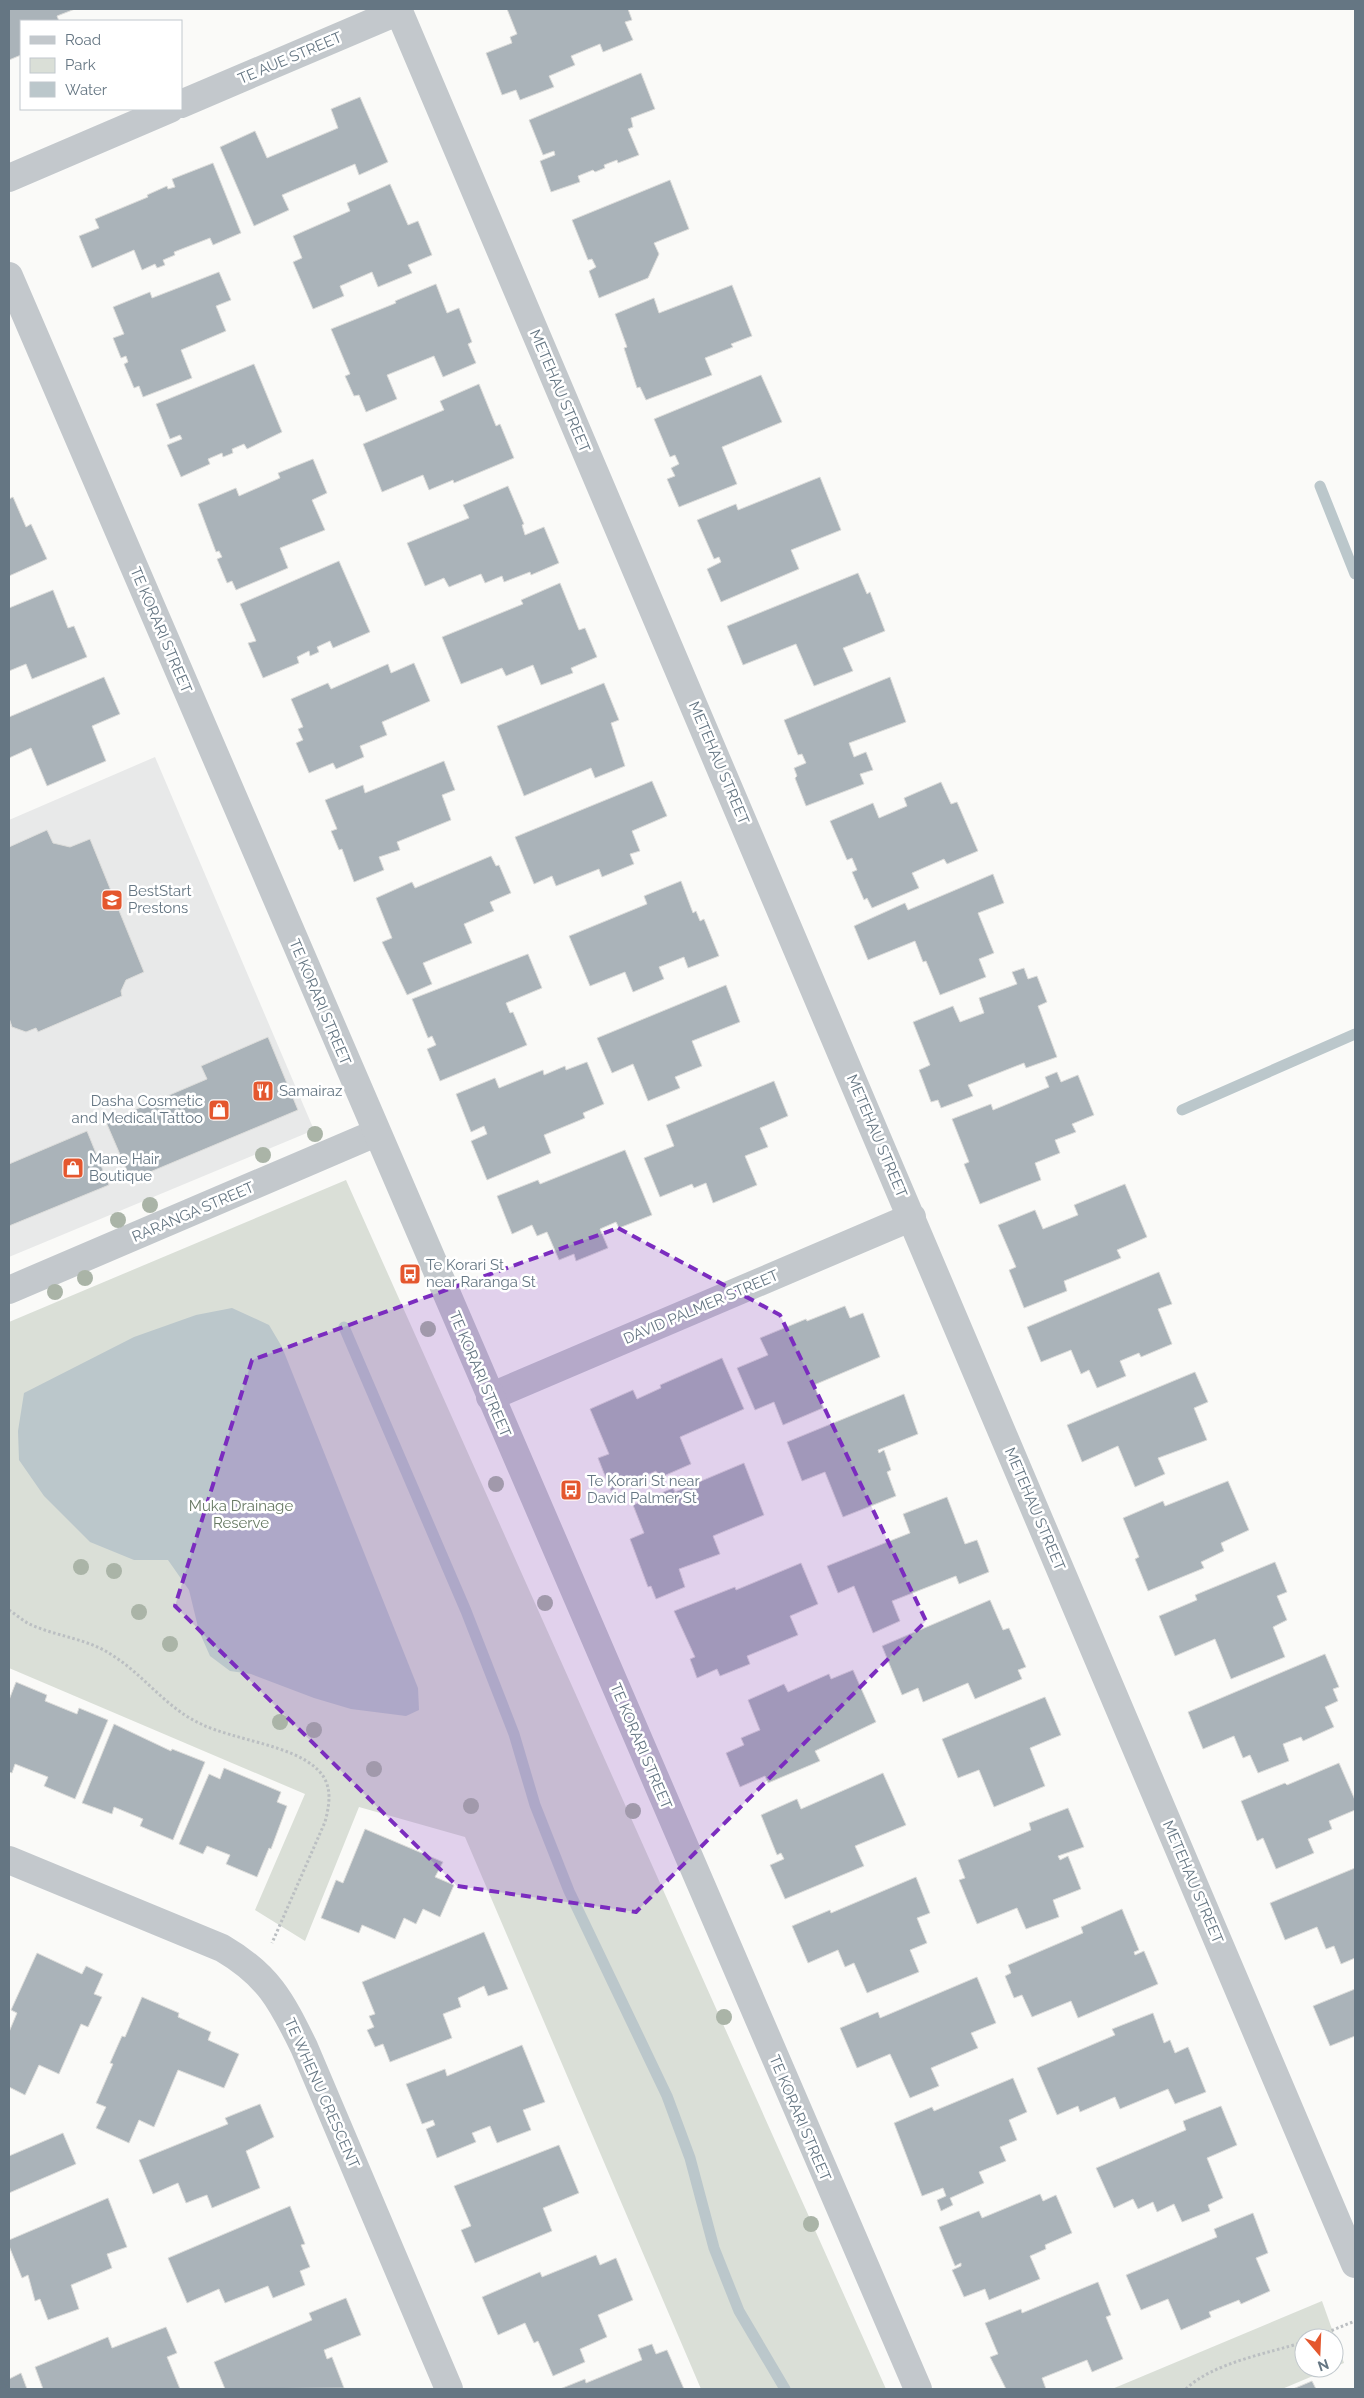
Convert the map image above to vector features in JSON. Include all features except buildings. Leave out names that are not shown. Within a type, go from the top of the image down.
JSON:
[{"type":"street","name":"TE AUE STREET","points":[[182,104],[398,10]]},
{"type":"street","name":"METEHAU STREET","points":[[398,10],[1355,2264]]},
{"type":"street","points":[[9,178],[168,110]]},
{"type":"street","name":"TE KORARI STREET","points":[[9,276],[376,1133],[918,2389]]},
{"type":"street","name":"RARANGA STREET","points":[[9,1290],[376,1133]]},
{"type":"street","name":"DAVID PALMER STREET","points":[[490,1397],[912,1217]]},
{"type":"street","name":"TE WHENU CRESCENT","points":[[9,1860],[222,1948],[245,1961],[260,1974],[277,1997],[304,2047],[450,2389]]},
{"type":"path","points":[[9,1610],[33,1626],[91,1643],[112,1655],[177,1710],[199,1723],[231,1736],[283,1750],[317,1768],[325,1778],[329,1790],[330,1804],[325,1822],[260,1974]]},
{"type":"path","points":[[1338,2328],[1355,2321]]},
{"type":"path","points":[[1186,2389],[1193,2382],[1228,2365],[1294,2345]]},
{"type":"highlighted area","points":[[618,1228],[780,1315],[926,1621],[636,1912],[457,1886],[175,1606],[252,1360]]},
{"type":"shaded area","points":[[155,757],[314,1130],[9,1257],[9,820]]},
{"type":"green space","name":"Muka Drainage Reserve","points":[[346,1180],[886,2389],[701,2389],[465,1837],[359,1807],[305,1941],[255,1910],[305,1794],[9,1668],[9,1322]]},
{"type":"green space","points":[[1322,2301],[1332,2328],[1294,2328],[1294,2378],[1308,2378],[1282,2389],[1112,2389]]},
{"type":"water","points":[[232,1308],[269,1325],[282,1347],[418,1688],[419,1710],[406,1716],[351,1709],[314,1698],[251,1674],[230,1671],[210,1656],[199,1631],[189,1590],[168,1560],[134,1560],[90,1542],[44,1496],[19,1460],[18,1431],[24,1393],[134,1337],[196,1315]]},
{"type":"waterway","points":[[1320,486],[1355,574]]},
{"type":"waterway","points":[[1182,1110],[1355,1034]]},
{"type":"waterway","points":[[344,1327],[466,1611],[514,1734],[535,1805],[569,1891],[667,2096],[690,2158],[714,2248],[739,2311],[785,2389]]},
{"type":"place","name":"BestStart Prestons","points":[[112,900]]},
{"type":"place","name":"Samairaz","points":[[263,1091]]},
{"type":"place","name":"Dasha Cosmetic and Medical Tattoo","points":[[219,1110]]},
{"type":"place","name":"Mane Hair Boutique","points":[[73,1168]]},
{"type":"place","name":"Te Korari St near Raranga St","points":[[410,1274]]},
{"type":"place","name":"Te Korari St near David Palmer St","points":[[571,1490]]}]
